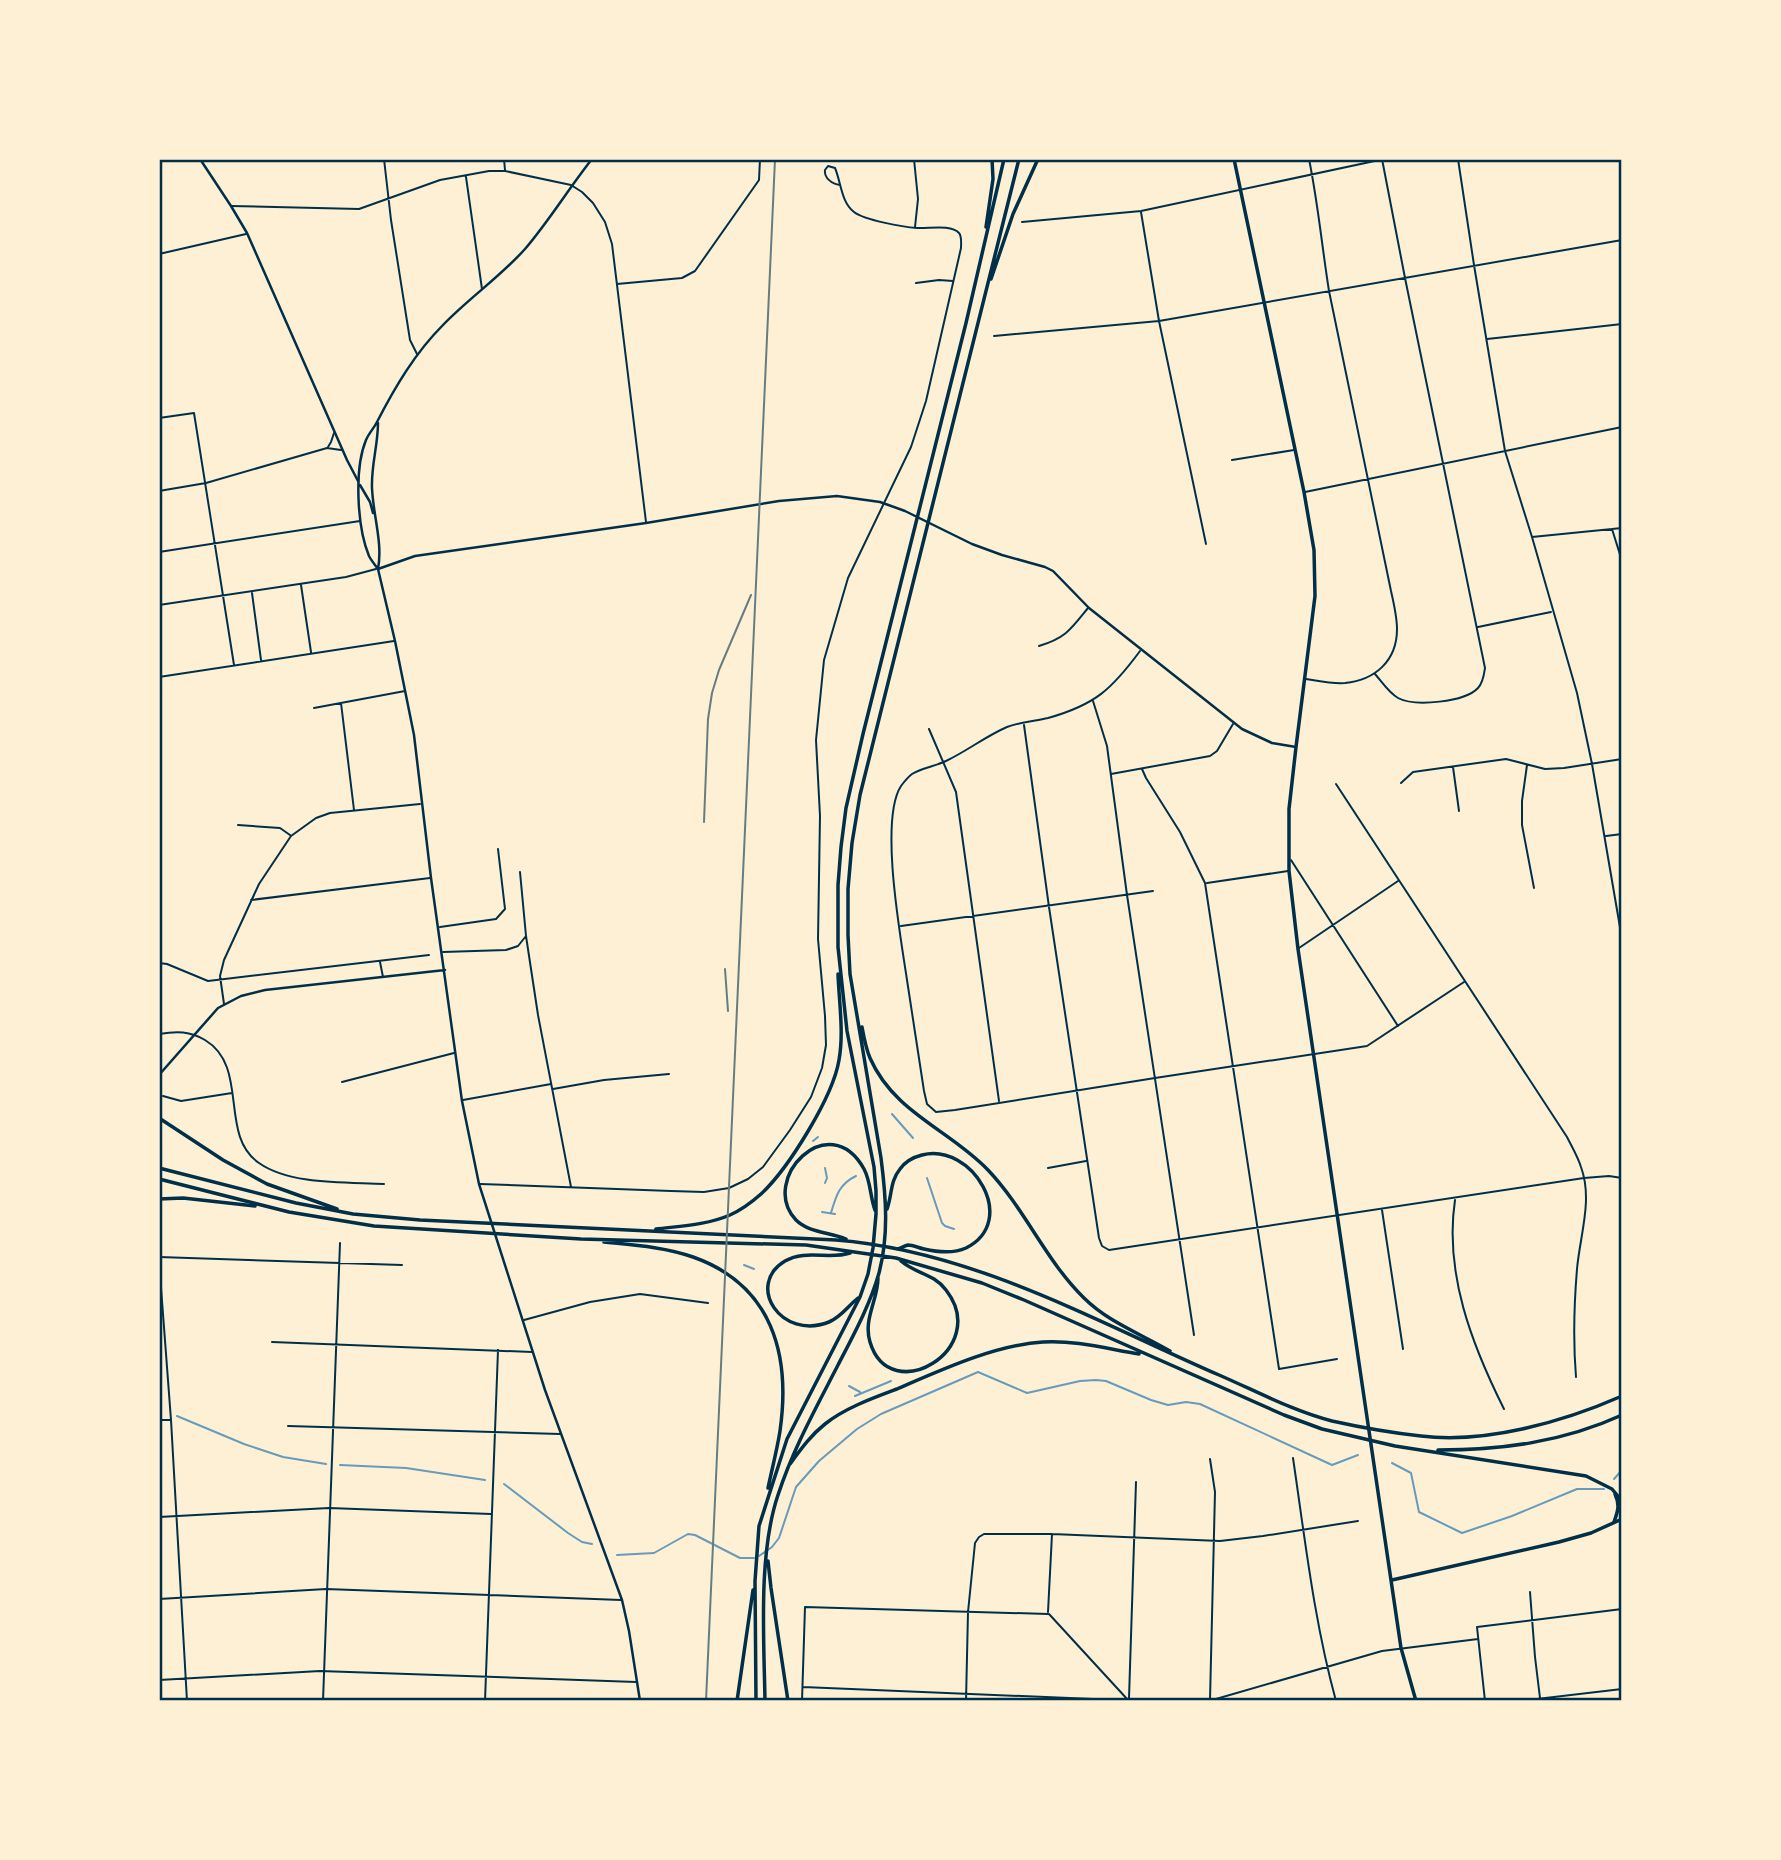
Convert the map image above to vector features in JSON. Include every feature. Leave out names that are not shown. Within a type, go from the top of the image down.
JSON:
[{"type":"main road","points":[[200,159],[247,233],[342,450],[370,502],[375,520]]},
{"type":"main road","points":[[592,159],[526,248],[443,324],[417,355],[367,438],[359,484],[361,521],[369,556],[377,569],[395,641],[414,735],[461,1101],[479,1184],[561,1434],[622,1600],[640,1701]]},
{"type":"main road","points":[[967,323],[983,248],[993,179],[992,159]]},
{"type":"main road","points":[[644,1230],[707,1222],[729,1215],[761,1194],[812,1124],[830,1089],[839,1060],[838,885],[846,808],[967,323],[1004,159]]},
{"type":"main road","points":[[900,1259],[909,1268],[926,1273],[937,1281],[950,1296],[957,1316],[953,1340],[944,1355],[934,1364],[916,1371],[888,1366],[874,1353],[869,1339],[868,1325],[878,1283],[887,1212],[881,1158],[849,961],[848,889],[860,795],[1019,159]]},
{"type":"main road","points":[[982,308],[1013,215],[1038,159]]},
{"type":"main road","points":[[1234,159],[1314,550],[1315,596],[1289,810],[1289,871],[1298,949],[1401,1648],[1416,1701]]},
{"type":"main road","points":[[377,569],[380,556],[372,477],[378,421]]},
{"type":"main road","points":[[377,569],[415,556],[646,523],[760,503],[850,496],[905,511],[972,544],[1045,566],[1089,607],[1242,729],[1272,743],[1296,747]]},
{"type":"main road","points":[[762,1514],[787,1439],[860,1297],[867,1274],[875,1225],[874,1167],[847,1031],[838,947]]},
{"type":"main road","points":[[159,1076],[194,1034],[224,1004],[241,996],[265,990],[445,970]]},
{"type":"main road","points":[[855,1004],[869,1056],[886,1086],[909,1109],[988,1170],[1083,1298],[1098,1311],[1183,1360]]},
{"type":"main road","points":[[159,1118],[223,1160],[267,1184],[353,1214]]},
{"type":"main road","points":[[851,1241],[836,1234],[804,1226],[792,1214],[786,1202],[786,1189],[789,1174],[802,1156],[825,1144],[850,1151],[859,1160],[867,1175],[876,1214]]},
{"type":"main road","points":[[887,1212],[893,1183],[901,1167],[911,1159],[929,1153],[948,1156],[967,1167],[979,1180],[989,1199],[990,1212],[986,1227],[981,1236],[968,1246],[940,1252],[908,1245],[897,1249]]},
{"type":"main road","points":[[159,1168],[255,1194],[353,1214],[419,1220],[851,1241],[897,1249],[956,1264],[1028,1290],[1285,1404],[1331,1420],[1423,1437],[1510,1432],[1553,1422],[1622,1396]]},
{"type":"main road","points":[[159,1179],[267,1207]]},
{"type":"main road","points":[[159,1199],[183,1198],[267,1207],[374,1226],[581,1239],[806,1245],[900,1259],[982,1283],[1283,1415],[1322,1429],[1395,1446],[1586,1476],[1612,1489],[1622,1501]]},
{"type":"main road","points":[[581,1239],[654,1248],[711,1264],[744,1285],[767,1317],[774,1335],[780,1358],[782,1385],[780,1433],[759,1526],[756,1554],[756,1701]]},
{"type":"main road","points":[[852,1252],[840,1256],[804,1255],[787,1260],[773,1275],[769,1287],[770,1298],[783,1318],[797,1325],[808,1326],[822,1325],[836,1319],[860,1297]]},
{"type":"main road","points":[[765,1701],[768,1545],[774,1509],[795,1447],[855,1331],[878,1276]]},
{"type":"main road","points":[[787,1469],[806,1441],[827,1422],[861,1403],[962,1362],[1016,1346],[1059,1341],[1145,1355]]},
{"type":"main road","points":[[1426,1450],[1478,1450],[1520,1446],[1563,1437],[1622,1415]]},
{"type":"main road","points":[[1612,1489],[1619,1510],[1614,1522]]},
{"type":"main road","points":[[1392,1580],[1559,1542],[1591,1533],[1622,1519]]},
{"type":"main road","points":[[767,1571],[788,1701]]},
{"type":"main road","points":[[737,1701],[755,1581]]},
{"type":"street","points":[[384,159],[410,340],[417,355]]},
{"type":"street","points":[[504,159],[505,172]]},
{"type":"street","points":[[616,284],[682,278],[695,271],[759,180],[760,159]]},
{"type":"street","points":[[914,159],[918,199],[915,228]]},
{"type":"street","points":[[1305,679],[1345,682],[1375,674],[1390,657],[1397,628],[1329,291],[1309,159]]},
{"type":"street","points":[[1022,222],[1141,211],[1383,159],[1484,659],[1484,675],[1481,685],[1471,694],[1454,699],[1411,702],[1393,695],[1375,674]]},
{"type":"street","points":[[1458,159],[1505,451],[1577,693],[1622,939]]},
{"type":"street","points":[[479,1184],[704,1192],[729,1188],[748,1179],[763,1167],[811,1097],[822,1068],[826,1031],[818,939],[820,816],[816,740],[822,675],[831,632],[848,578],[911,447],[926,401],[961,248],[961,236],[948,228],[915,228],[864,218],[853,212],[847,204],[835,168],[828,166],[825,170],[826,177],[840,185]]},
{"type":"street","points":[[231,206],[359,209],[440,180],[489,171],[571,184],[582,192],[605,222],[612,244],[646,523]]},
{"type":"street","points":[[466,175],[482,290]]},
{"type":"street","points":[[1141,211],[1158,321],[1206,544]]},
{"type":"street","points":[[159,254],[247,233]]},
{"type":"street","points":[[994,336],[1158,321],[1622,240]]},
{"type":"street","points":[[916,283],[954,281]]},
{"type":"street","points":[[1487,339],[1622,324]]},
{"type":"street","points":[[159,418],[194,413],[234,665]]},
{"type":"street","points":[[1304,492],[1622,427]]},
{"type":"street","points":[[327,448],[334,436],[334,429]]},
{"type":"street","points":[[159,491],[206,483],[327,448],[342,450]]},
{"type":"street","points":[[1232,460],[1295,450]]},
{"type":"street","points":[[159,552],[361,521]]},
{"type":"street","points":[[1532,537],[1622,528]]},
{"type":"street","points":[[1612,529],[1622,561]]},
{"type":"street","points":[[159,606],[346,577],[377,569]]},
{"type":"street","points":[[301,583],[312,653]]},
{"type":"street","points":[[252,592],[261,662]]},
{"type":"street","points":[[1039,646],[1055,641],[1070,630],[1089,607]]},
{"type":"street","points":[[1477,627],[1553,612]]},
{"type":"street","points":[[159,677],[395,641]]},
{"type":"street","points":[[1141,650],[1111,687],[1093,701],[1051,717],[1006,728],[945,762],[913,773],[895,796],[892,857],[899,926],[927,1104],[934,1111],[955,1110],[1367,1046],[1464,982]]},
{"type":"street","points":[[314,708],[406,691]]},
{"type":"street","points":[[1093,701],[1107,746],[1194,1335]]},
{"type":"street","points":[[341,703],[354,811]]},
{"type":"street","points":[[1111,774],[1210,756],[1217,751],[1234,723]]},
{"type":"street","points":[[1023,724],[1076,1090],[1102,1246],[1110,1250],[1584,1178],[1622,1178]]},
{"type":"street","points":[[929,729],[956,792],[999,1102]]},
{"type":"street","points":[[1401,782],[1413,772],[1506,760],[1545,769],[1622,760]]},
{"type":"street","points":[[1527,764],[1522,825],[1534,888]]},
{"type":"street","points":[[1452,766],[1459,811]]},
{"type":"street","points":[[1142,769],[1180,832],[1205,883],[1279,1368],[1337,1359]]},
{"type":"street","points":[[1336,784],[1567,1137],[1581,1167],[1586,1207],[1577,1266],[1573,1338],[1576,1377]]},
{"type":"street","points":[[224,1004],[220,981],[224,960],[258,884],[290,836],[317,818],[330,813],[421,804]]},
{"type":"street","points":[[238,825],[280,828],[290,836]]},
{"type":"street","points":[[1605,836],[1622,834]]},
{"type":"street","points":[[439,927],[496,919],[505,909],[498,849]]},
{"type":"street","points":[[1289,857],[1398,1027]]},
{"type":"street","points":[[1205,883],[1289,871]]},
{"type":"street","points":[[520,872],[529,960],[572,1188]]},
{"type":"street","points":[[251,900],[431,878]]},
{"type":"street","points":[[1298,949],[1398,881]]},
{"type":"street","points":[[899,926],[1153,891]]},
{"type":"street","points":[[442,952],[502,951],[517,946],[526,936]]},
{"type":"street","points":[[159,962],[208,981],[220,981],[429,955]]},
{"type":"street","points":[[380,961],[383,977]]},
{"type":"street","points":[[159,1034],[176,1031],[194,1034],[210,1043],[223,1057],[228,1069],[242,1142],[248,1154],[259,1164],[293,1178],[384,1184]]},
{"type":"street","points":[[342,1083],[455,1053]]},
{"type":"street","points":[[553,1089],[604,1080],[670,1074]]},
{"type":"street","points":[[461,1101],[552,1084]]},
{"type":"street","points":[[163,1096],[181,1101],[233,1093]]},
{"type":"street","points":[[1048,1168],[1087,1161]]},
{"type":"street","points":[[1455,1199],[1452,1236],[1455,1276],[1484,1369],[1504,1409]]},
{"type":"street","points":[[1381,1210],[1404,1349]]},
{"type":"street","points":[[323,1701],[340,1243]]},
{"type":"street","points":[[159,1257],[402,1265]]},
{"type":"street","points":[[159,1261],[187,1701]]},
{"type":"street","points":[[523,1321],[590,1302],[640,1294],[708,1303]]},
{"type":"street","points":[[159,1338],[164,1338]]},
{"type":"street","points":[[272,1342],[533,1352]]},
{"type":"street","points":[[485,1701],[498,1350]]},
{"type":"street","points":[[159,1420],[171,1420]]},
{"type":"street","points":[[288,1426],[561,1434]]},
{"type":"street","points":[[1293,1458],[1318,1627],[1336,1701]]},
{"type":"street","points":[[1210,1459],[1215,1492],[1209,1701],[1382,1651],[1478,1639]]},
{"type":"street","points":[[1129,1701],[1136,1482]]},
{"type":"street","points":[[159,1517],[329,1508],[492,1514]]},
{"type":"street","points":[[966,1701],[968,1612],[975,1543],[984,1534],[1214,1541],[1358,1521]]},
{"type":"street","points":[[1048,1614],[1052,1534]]},
{"type":"street","points":[[159,1599],[326,1589],[622,1600]]},
{"type":"street","points":[[1530,1592],[1541,1698]]},
{"type":"street","points":[[803,1701],[805,1607],[1048,1614],[1129,1701]]},
{"type":"street","points":[[1485,1701],[1477,1627],[1622,1609]]},
{"type":"street","points":[[159,1680],[324,1671],[637,1682]]},
{"type":"street","points":[[803,1687],[1141,1701]]},
{"type":"street","points":[[1520,1701],[1622,1689]]},
{"type":"waterway","points":[[892,1114],[913,1138]]},
{"type":"waterway","points":[[813,1141],[818,1137]]},
{"type":"waterway","points":[[825,1168],[825,1183]]},
{"type":"waterway","points":[[831,1213],[842,1187],[856,1176]]},
{"type":"waterway","points":[[927,1178],[942,1223],[954,1229]]},
{"type":"waterway","points":[[822,1212],[835,1214]]},
{"type":"waterway","points":[[744,1265],[754,1269]]},
{"type":"waterway","points":[[759,1556],[779,1538],[796,1487],[819,1461],[857,1429],[881,1414],[978,1372],[1027,1393],[1080,1381],[1106,1381],[1168,1405],[1186,1402],[1200,1404],[1332,1465],[1358,1455]]},
{"type":"waterway","points":[[855,1396],[891,1381]]},
{"type":"waterway","points":[[849,1386],[860,1392]]},
{"type":"waterway","points":[[177,1416],[283,1457],[326,1464]]},
{"type":"waterway","points":[[1392,1463],[1411,1473],[1419,1512],[1462,1533],[1577,1489],[1604,1489]]},
{"type":"waterway","points":[[340,1465],[406,1468],[485,1480]]},
{"type":"waterway","points":[[1614,1479],[1622,1470]]},
{"type":"waterway","points":[[504,1484],[568,1533],[582,1542],[592,1544]]},
{"type":"waterway","points":[[617,1555],[654,1553],[688,1534],[740,1558],[754,1558]]},
{"type":"railway","points":[[706,1701],[775,159]]},
{"type":"railway","points":[[704,822],[708,719],[712,693],[751,595]]},
{"type":"railway","points":[[725,969],[728,1011]]}]
